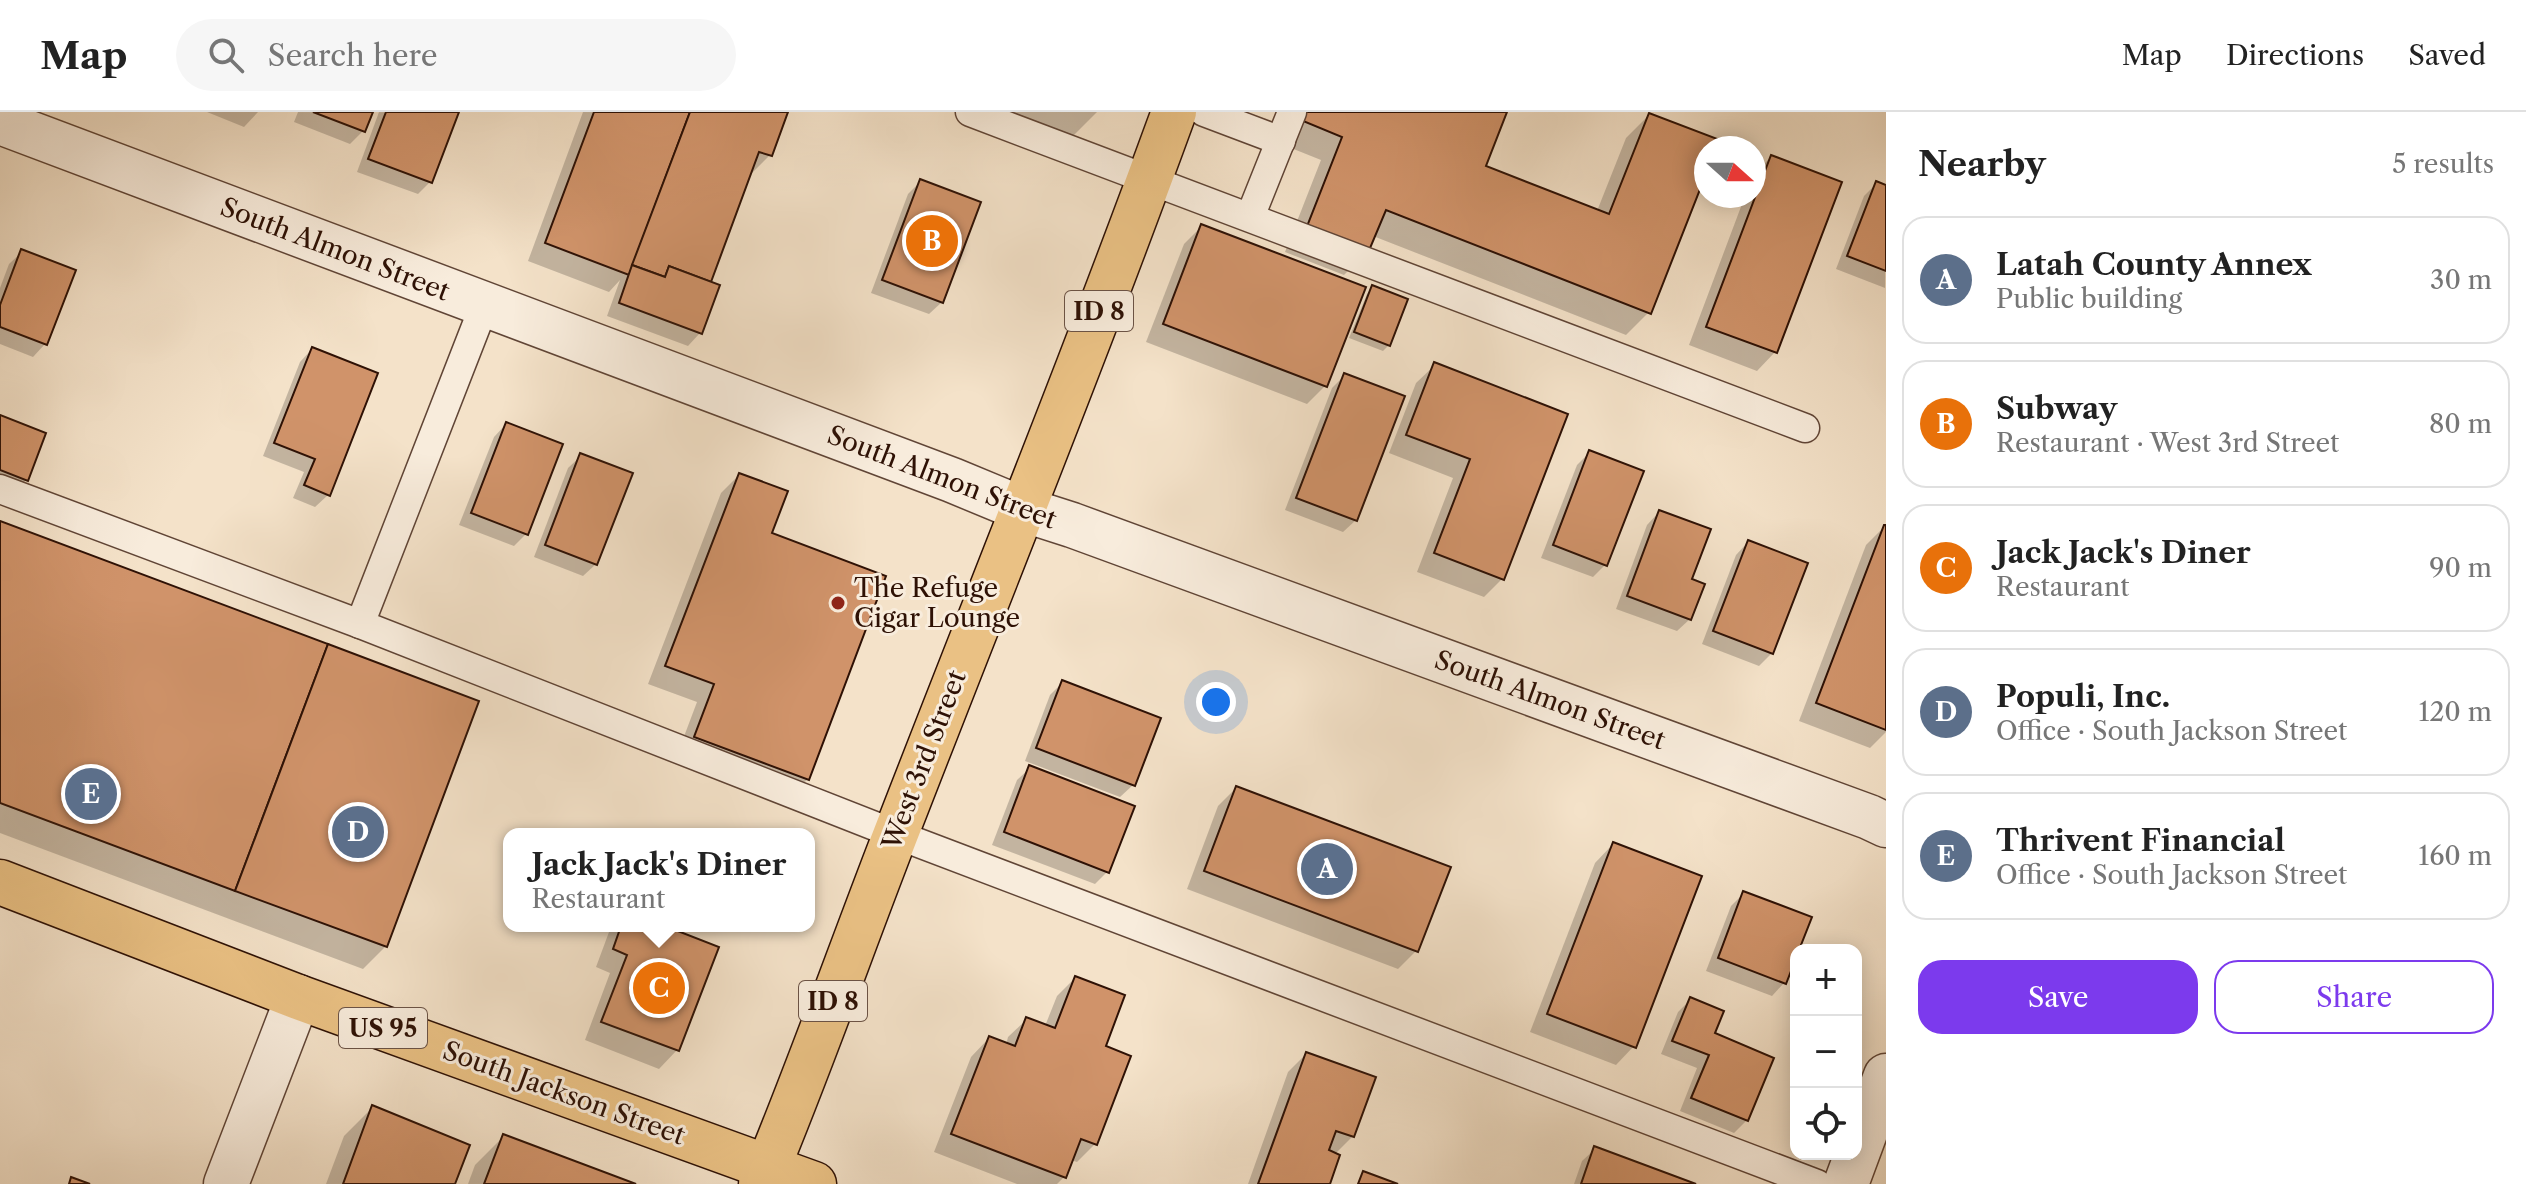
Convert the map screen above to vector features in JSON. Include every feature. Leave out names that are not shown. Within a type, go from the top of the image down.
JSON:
[{"type":"main road","name":"West 3rd Street","points":[[765,1176],[1174,112]]},
{"type":"main road","name":"South Jackson Street","points":[[0,882],[765,1176],[814,1184]]},
{"type":"street","name":"South Almon Street","points":[[0,122],[1022,509],[1886,825]]},
{"type":"street","points":[[226,1184],[298,997]]},
{"type":"street","points":[[1846,1184],[1886,1076]]},
{"type":"lane","points":[[970,112],[1805,428]]},
{"type":"lane","points":[[1204,112],[1281,141]]},
{"type":"lane","points":[[1250,217],[1292,112]]},
{"type":"lane","points":[[360,624],[484,306]]},
{"type":"lane","points":[[0,489],[360,624],[895,834],[1817,1184]]},
{"type":"building","points":[[313,112],[373,112],[365,132]]},
{"type":"building","points":[[386,112],[459,112],[432,183],[368,159]]},
{"type":"building","points":[[594,112],[690,112],[629,275],[545,243]]},
{"type":"building","points":[[690,112],[788,112],[772,156],[759,152],[711,282],[669,266],[665,277],[632,265]]},
{"type":"building","points":[[1306,112],[1507,112],[1486,166],[1609,214],[1649,113],[1709,136],[1694,136],[1694,205],[1651,314],[1386,210],[1368,253],[1306,229],[1342,137],[1303,121]]},
{"type":"building","points":[[1771,155],[1842,182],[1777,353],[1706,327],[1751,208],[1766,208],[1766,168]]},
{"type":"building","points":[[920,179],[981,202],[943,303],[882,280]]},
{"type":"building","points":[[1876,181],[1886,185],[1886,271],[1847,256]]},
{"type":"building","points":[[1201,224],[1366,287],[1327,387],[1163,324]]},
{"type":"building","points":[[21,249],[76,270],[47,345],[0,327],[0,305]]},
{"type":"building","points":[[632,265],[665,277],[669,266],[720,285],[702,334],[619,303]]},
{"type":"building","points":[[1372,285],[1408,299],[1390,346],[1354,332]]},
{"type":"building","points":[[312,347],[378,373],[330,496],[304,485],[315,459],[274,443]]},
{"type":"building","points":[[1434,362],[1568,414],[1504,580],[1434,553],[1470,459],[1406,435]]},
{"type":"building","points":[[1344,373],[1405,396],[1357,521],[1296,498]]},
{"type":"building","points":[[0,415],[46,433],[28,481],[0,470]]},
{"type":"building","points":[[506,422],[563,444],[528,535],[471,513]]},
{"type":"building","points":[[1589,450],[1644,471],[1607,566],[1553,545]]},
{"type":"building","points":[[580,453],[633,473],[597,565],[545,545]]},
{"type":"building","points":[[739,473],[788,491],[772,533],[886,576],[809,780],[694,737],[714,684],[665,666]]},
{"type":"building","points":[[1659,510],[1711,529],[1692,579],[1705,584],[1691,620],[1627,596]]},
{"type":"building","points":[[0,521],[328,644],[235,891],[0,803]]},
{"type":"building","points":[[1886,525],[1886,730],[1816,703]]},
{"type":"building","points":[[1748,540],[1808,563],[1773,654],[1713,631]]},
{"type":"building","points":[[328,644],[479,701],[387,947],[235,891]]},
{"type":"building","points":[[1062,680],[1161,718],[1135,786],[1036,748]]},
{"type":"building","points":[[1029,765],[1135,806],[1109,873],[1004,832]]},
{"type":"building","points":[[1236,786],[1451,867],[1418,952],[1204,871]]},
{"type":"building","points":[[1613,842],[1702,876],[1636,1048],[1547,1014]]},
{"type":"building","points":[[1743,891],[1812,917],[1801,944],[1790,944],[1790,974],[1786,984],[1718,958]]},
{"type":"building","points":[[619,932],[680,932],[719,947],[679,1051],[601,1022],[627,955],[613,949]]},
{"type":"building","points":[[1075,976],[1125,995],[1106,1046],[1131,1056],[1097,1145],[1081,1139],[1066,1178],[951,1134],[989,1036],[1015,1046],[1026,1017],[1055,1028]]},
{"type":"building","points":[[1690,997],[1724,1011],[1715,1033],[1774,1058],[1748,1121],[1691,1098],[1709,1055],[1672,1041]]},
{"type":"building","points":[[1306,1052],[1376,1077],[1354,1137],[1336,1131],[1329,1150],[1340,1155],[1330,1184],[1258,1184]]},
{"type":"building","points":[[372,1105],[470,1145],[455,1184],[343,1184]]},
{"type":"building","points":[[503,1134],[636,1184],[484,1184]]},
{"type":"building","points":[[1594,1146],[1696,1184],[1581,1184]]},
{"type":"building","points":[[1363,1171],[1398,1184],[1358,1184]]},
{"type":"building","points":[[71,1177],[90,1184],[69,1184]]},
{"type":"place","name":"Subway","points":[[932,241]]},
{"type":"place","name":"The Refuge Cigar Lounge","points":[[838,603]]},
{"type":"place","name":"Thrivent Financial","points":[[91,794]]},
{"type":"place","name":"Populi, Inc.","points":[[358,832]]},
{"type":"place","name":"Latah County Annex","points":[[1327,869]]},
{"type":"place","name":"Jack Jack's Diner","points":[[659,988]]}]
